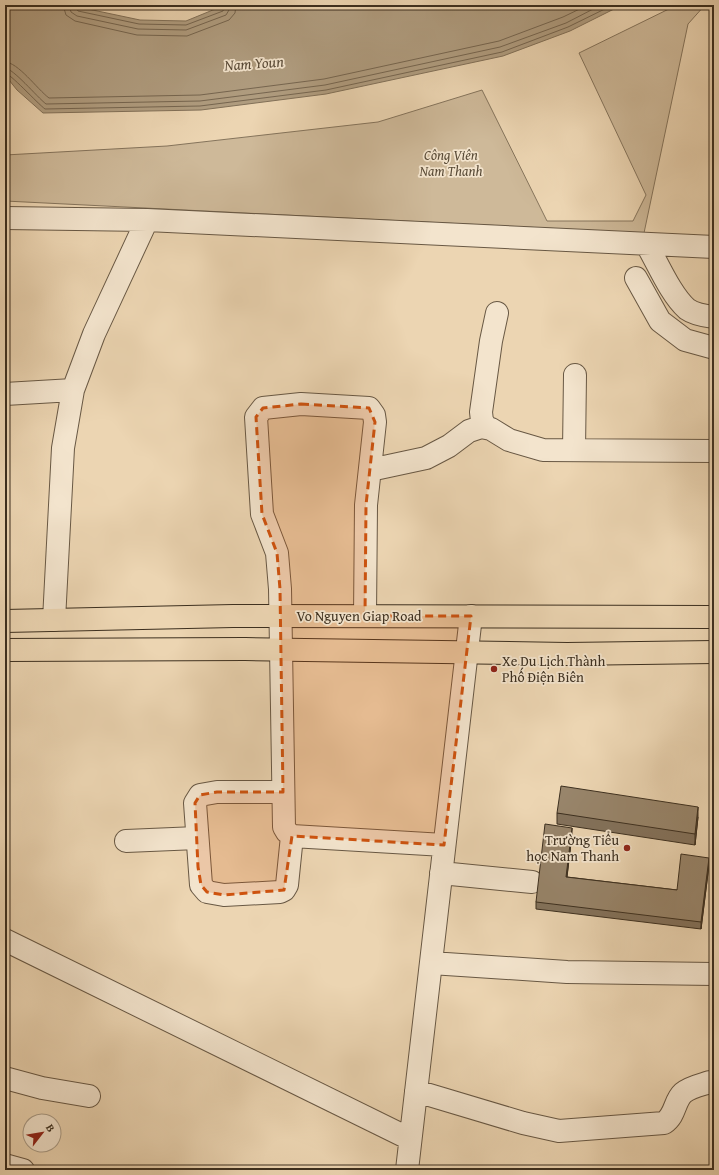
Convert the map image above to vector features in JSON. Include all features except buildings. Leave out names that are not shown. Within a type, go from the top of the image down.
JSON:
[{"type":"highway","name":"Vo Nguyen Giap Road","points":[[5,621],[281,616],[714,617]]},
{"type":"highway","points":[[5,650],[280,649],[568,654],[714,652]]},
{"type":"street","points":[[5,218],[147,220],[714,248]]},
{"type":"street","points":[[54,620],[63,448],[73,390],[94,334],[147,220]]},
{"type":"street","points":[[647,245],[678,299],[688,310],[701,315],[714,317]]},
{"type":"street","points":[[636,278],[660,322],[685,340],[714,348]]},
{"type":"street","points":[[487,428],[482,421],[481,412],[491,341],[497,313]]},
{"type":"street","points":[[574,450],[575,374]]},
{"type":"street","points":[[5,394],[73,390]]},
{"type":"street","points":[[365,616],[366,505],[375,422],[374,415],[369,408],[301,404],[263,408],[256,417],[262,514],[277,553],[281,616],[280,649],[284,827],[292,836],[444,845]]},
{"type":"street","points":[[370,470],[426,458],[449,446],[468,432],[482,427],[492,429],[509,440],[543,450],[714,451]]},
{"type":"street","points":[[407,1170],[471,616]]},
{"type":"street","points":[[283,792],[217,792],[200,795],[195,803],[201,885],[208,892],[224,895],[280,892],[284,890],[287,885],[292,836]]},
{"type":"street","points":[[126,841],[197,838]]},
{"type":"street","points":[[441,873],[532,882]]},
{"type":"street","points":[[5,940],[410,1138]]},
{"type":"street","points":[[431,963],[567,972],[714,974]]},
{"type":"street","points":[[5,1078],[42,1088],[89,1096]]},
{"type":"street","points":[[416,1090],[523,1123],[559,1131],[664,1123],[671,1118],[682,1094],[692,1088],[710,1082]]},
{"type":"street","points":[[5,1165],[23,1170]]},
{"type":"highlighted area","points":[[301,404],[369,408],[375,422],[366,505],[365,616],[471,616],[444,845],[292,836],[284,890],[224,895],[207,892],[201,885],[198,867],[195,803],[200,795],[217,792],[283,792],[280,589],[277,553],[262,514],[256,417],[263,408]]},
{"type":"green space","name":"Công Viên Nam Thanh","points":[[677,5],[705,5],[688,24],[644,233],[5,201],[5,155],[167,146],[378,122],[482,90],[547,221],[633,221],[646,195],[579,53]]},
{"type":"water","name":"Nam Youn","points":[[69,5],[140,20],[186,21],[225,5],[622,5],[570,31],[503,56],[326,94],[201,110],[43,113],[17,90],[5,75],[5,6]]},
{"type":"place","name":"Xe Du Lịch Thành Phố Điện Biên","points":[[494,669]]},
{"type":"place","name":"Trường Tiểu học Nam Thanh","points":[[627,848]]}]
